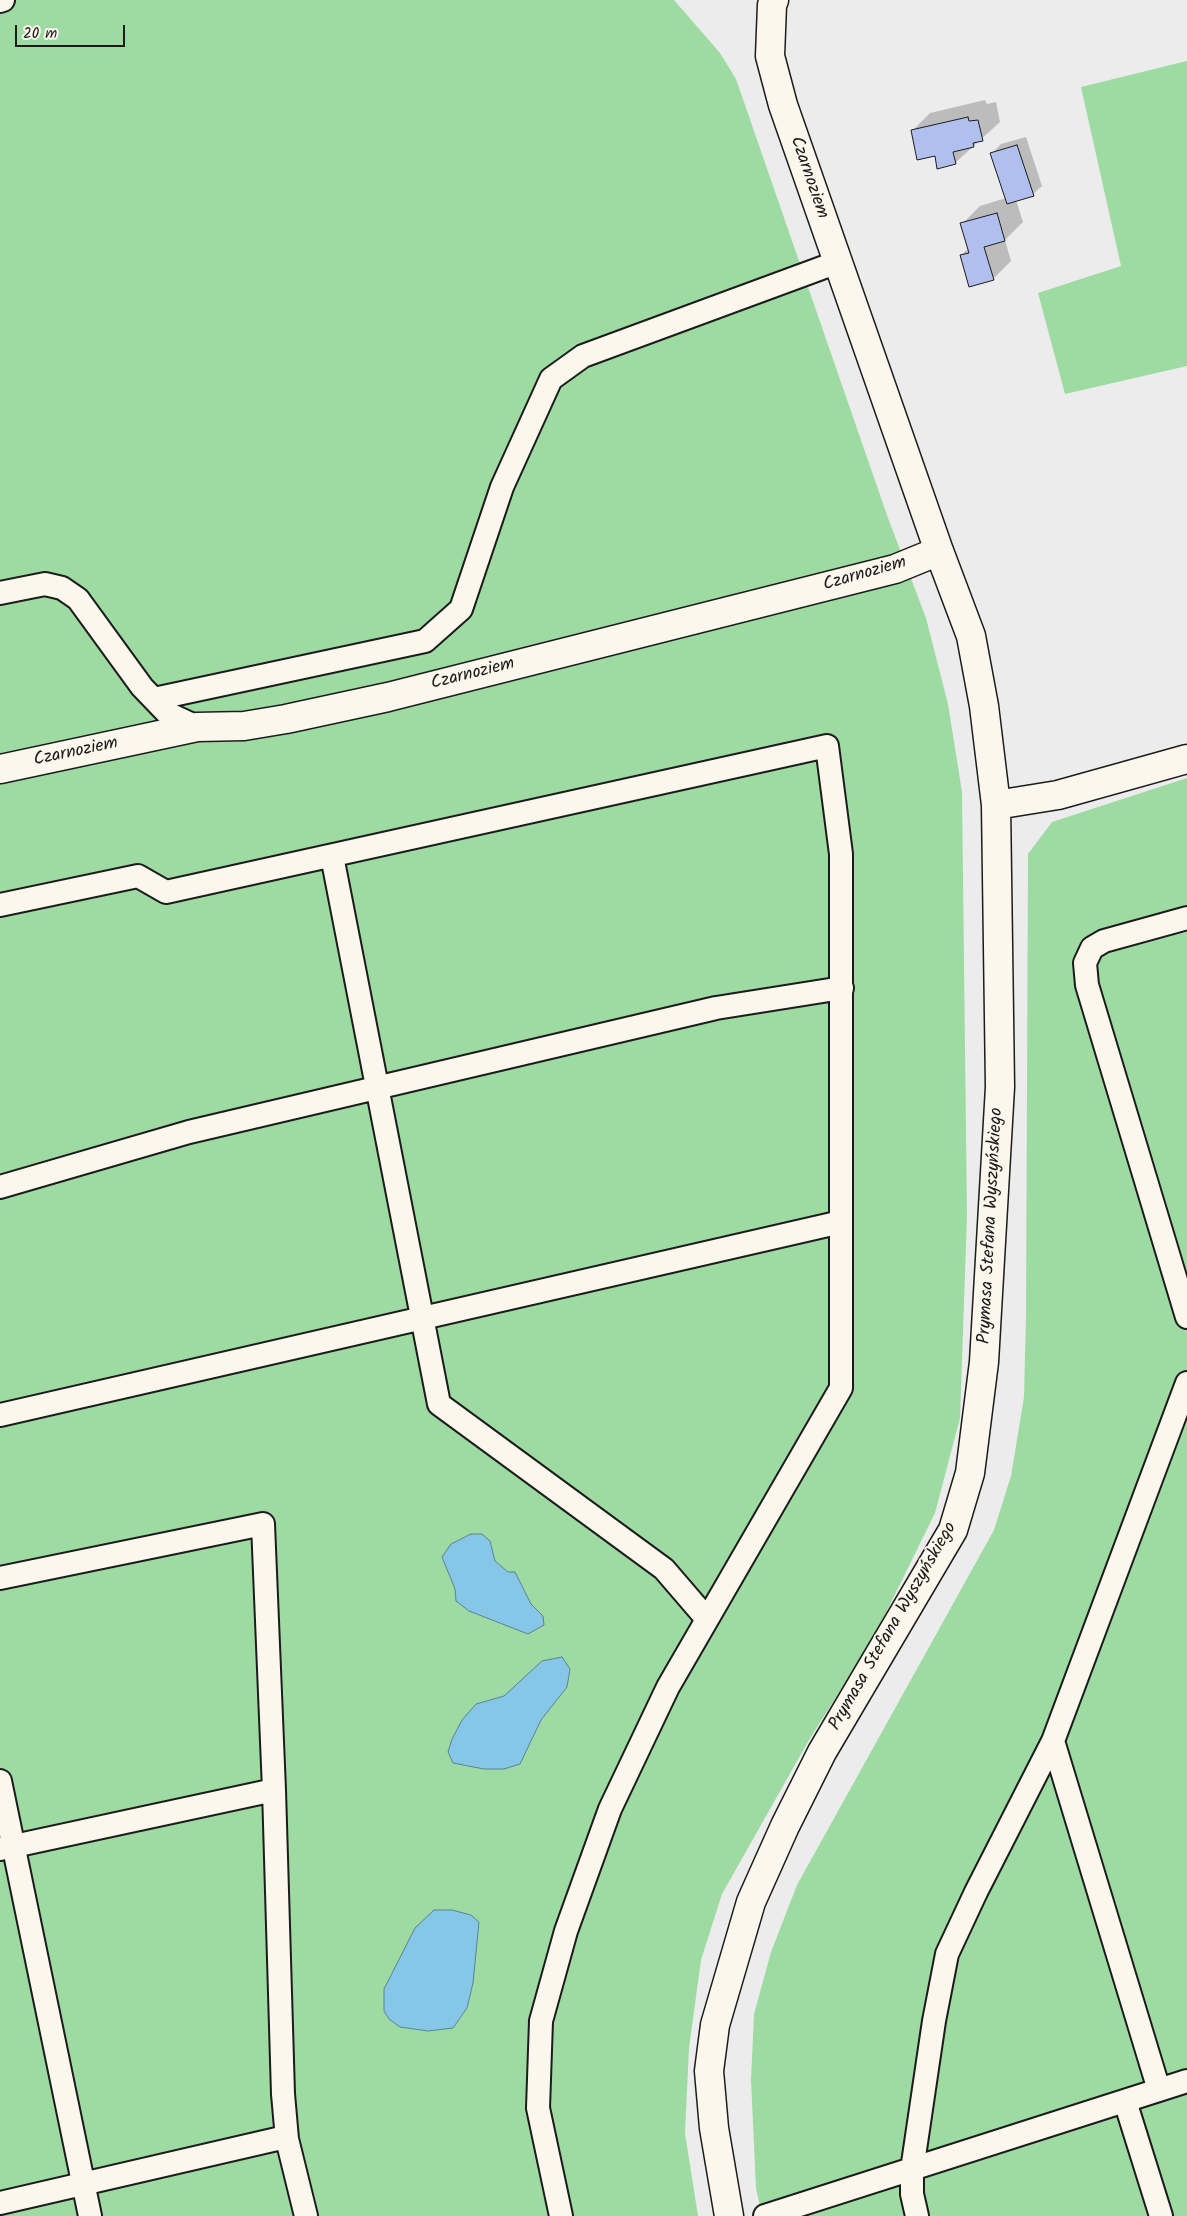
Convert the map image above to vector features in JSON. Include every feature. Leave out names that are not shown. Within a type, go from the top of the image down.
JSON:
[{"type":"street","name":"Czarnoziem","points":[[774,0],[772,4],[770,56],[783,106],[939,551],[972,636],[984,706],[996,804]]},
{"type":"street","name":"Czarnoziem","points":[[0,769],[197,726],[244,726],[388,697],[896,569],[939,551]]},
{"type":"street","points":[[996,804],[1058,795],[1187,759]]},
{"type":"street","name":"Prymasa Stefana Wyszyńskiego","points":[[729,2216],[714,2128],[709,2071],[715,2025],[751,1902],[785,1826],[822,1752],[953,1530],[970,1473],[984,1362],[1000,1087],[996,804]]},
{"type":"lane","points":[[154,699],[425,641],[461,609],[502,487],[551,379],[583,356],[838,262]]},
{"type":"lane","points":[[0,594],[45,584],[62,588],[78,599],[142,687],[168,713],[197,726]]},
{"type":"lane","points":[[0,905],[138,876],[166,892],[827,746],[842,854],[841,1388],[668,1687],[610,1809],[566,1931],[541,2021],[538,2108],[561,2216]]},
{"type":"lane","points":[[332,856],[439,1404],[664,1569],[707,1619]]},
{"type":"lane","points":[[1187,918],[1104,941],[1092,948],[1085,963],[1087,985],[1187,1317]]},
{"type":"lane","points":[[0,1187],[189,1132],[716,1008],[842,988]]},
{"type":"lane","points":[[0,1415],[841,1222]]},
{"type":"lane","points":[[917,2216],[912,2194],[912,2170],[934,2021],[947,1954],[976,1892],[1053,1741],[1187,1383]]},
{"type":"lane","points":[[0,1578],[263,1524],[274,1790],[283,2094],[287,2139],[306,2216]]},
{"type":"lane","points":[[1053,1741],[1159,2090]]},
{"type":"lane","points":[[0,1781],[7,1848],[90,2216]]},
{"type":"lane","points":[[7,1848],[274,1790]]},
{"type":"lane","points":[[765,2216],[1187,2081]]},
{"type":"lane","points":[[1126,2101],[1161,2216]]},
{"type":"lane","points":[[0,2203],[277,2139],[287,2139]]},
{"type":"green space","points":[[0,0],[674,0],[720,53],[736,79],[888,518],[926,618],[948,704],[962,792],[967,1217],[960,1418],[935,1513],[875,1635],[809,1740],[722,1894],[701,1960],[689,2048],[685,2133],[698,2216],[0,2216]]},
{"type":"green space","points":[[1187,61],[1187,366],[1065,394],[1038,293],[1121,266],[1081,87]]},
{"type":"green space","points":[[1187,778],[1187,2216],[762,2216],[756,2188],[751,2080],[754,2014],[771,1952],[797,1885],[994,1530],[1011,1476],[1024,1397],[1028,854],[1052,822]]},
{"type":"water","points":[[471,1534],[482,1534],[490,1541],[495,1561],[508,1572],[515,1572],[531,1604],[543,1616],[544,1625],[528,1634],[469,1611],[456,1601],[455,1589],[442,1557],[451,1544]]},
{"type":"water","points":[[562,1657],[570,1669],[567,1687],[541,1720],[520,1764],[504,1769],[484,1769],[453,1763],[448,1752],[452,1739],[462,1720],[476,1704],[504,1696],[542,1661]]},
{"type":"water","points":[[434,1910],[452,1910],[471,1915],[479,1922],[473,1983],[467,2008],[453,2028],[428,2031],[400,2027],[389,2019],[384,2011],[384,1989],[415,1928]]},
{"type":"building","points":[[968,117],[969,121],[978,120],[983,141],[973,143],[974,147],[953,152],[956,164],[937,169],[935,156],[917,160],[911,130]]},
{"type":"building","points":[[1017,145],[1034,196],[1007,204],[990,153]]},
{"type":"building","points":[[997,213],[1005,241],[984,247],[994,280],[969,287],[960,255],[969,253],[960,223]]}]
